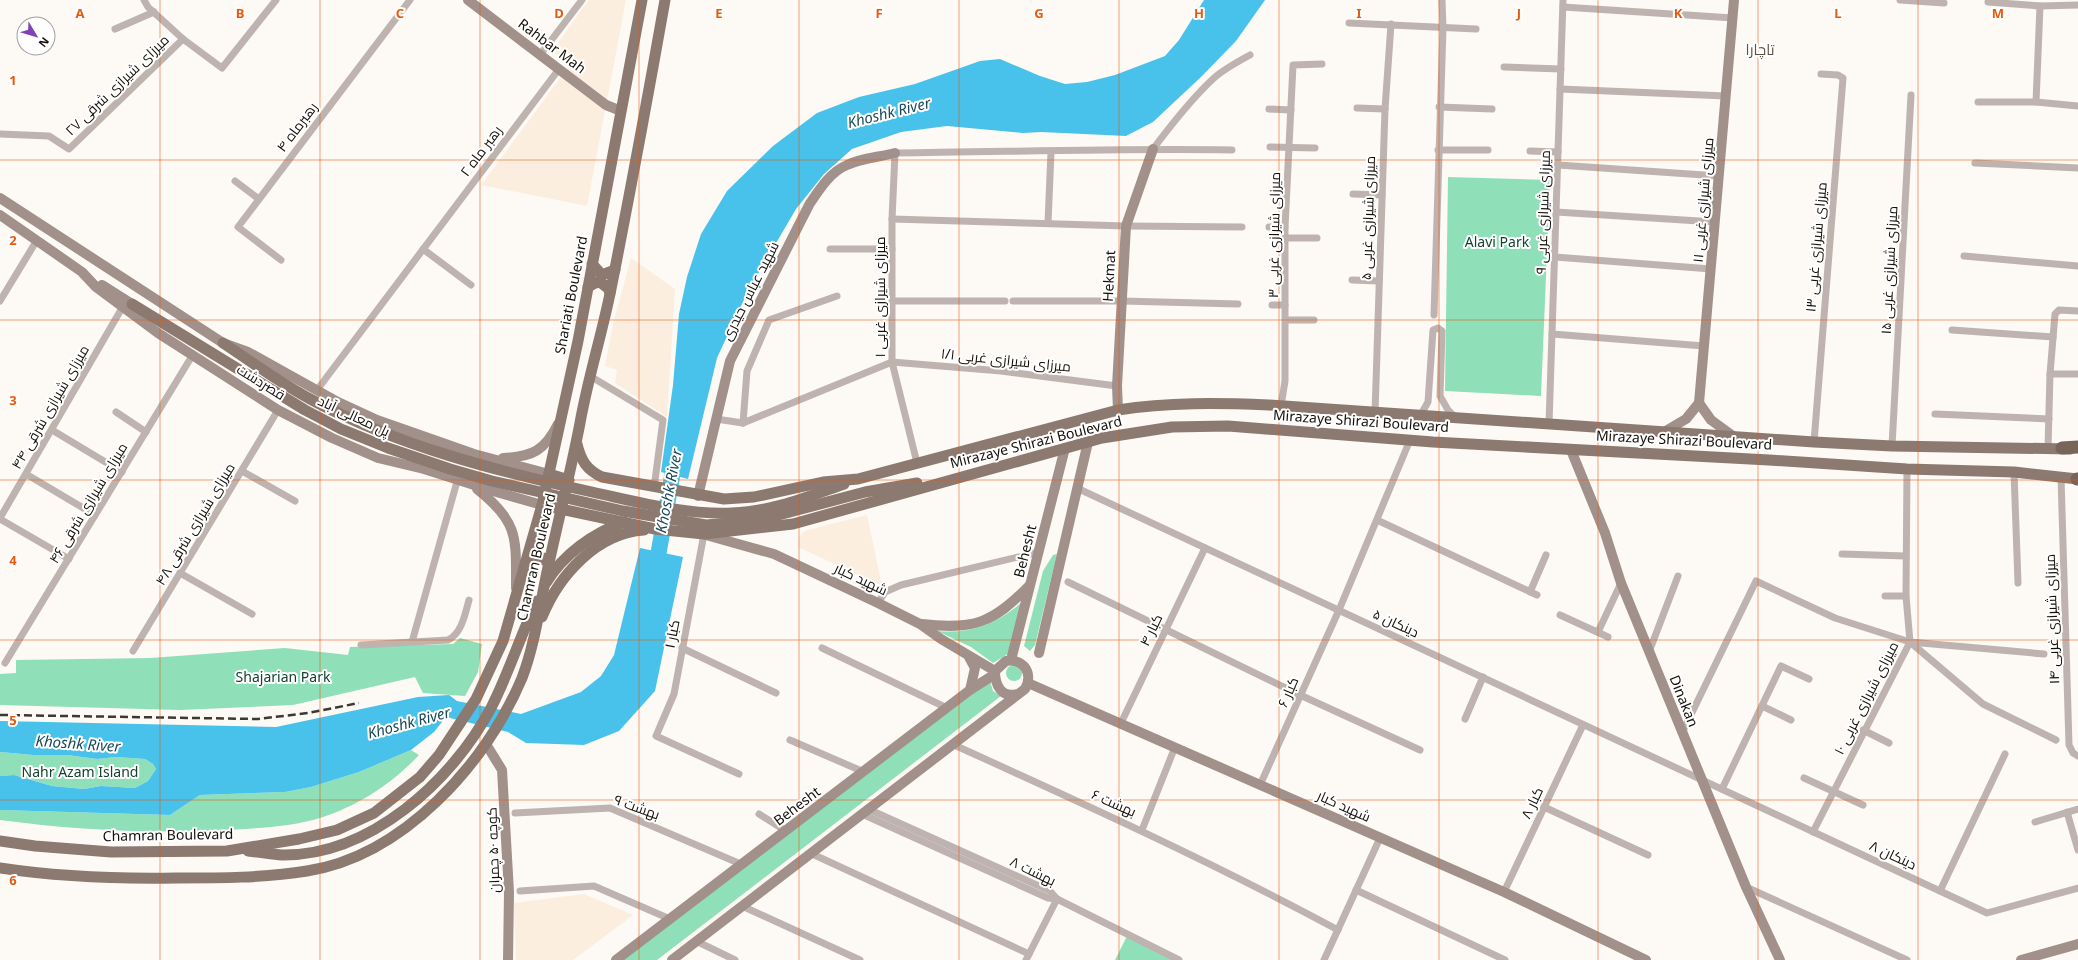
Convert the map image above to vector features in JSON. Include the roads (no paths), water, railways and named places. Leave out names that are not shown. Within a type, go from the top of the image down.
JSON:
[{"type":"highway","points":[[2062,448],[2078,448]]},
{"type":"main road","name":"Shariati Boulevard","points":[[516,593],[527,560],[549,474],[588,287],[642,0]]},
{"type":"main road","points":[[549,474],[569,480],[590,376],[615,270],[665,0]]},
{"type":"main road","points":[[592,264],[602,275],[615,270]]},
{"type":"main road","points":[[588,287],[600,282],[608,288],[610,293]]},
{"type":"main road","name":"پل معالی آباد","points":[[127,306],[341,430],[388,448],[492,481],[657,518],[706,525],[744,522],[801,510],[864,492],[982,471]]},
{"type":"main road","name":"پل معالی آباد","points":[[223,343],[311,400],[364,425],[427,449],[552,484],[672,509]]},
{"type":"main road","name":"Mirazaye Shirazi Boulevard","points":[[577,444],[579,454],[586,468],[594,474],[650,487],[698,496],[724,499],[754,497],[823,482],[858,479],[1118,410],[1145,406],[1202,402],[1455,417],[1814,442],[1892,446],[2062,448]]},
{"type":"main road","name":"Mirazaye Shirazi Boulevard","points":[[648,528],[704,534],[793,524],[1088,442],[1149,430],[1202,426],[1571,450],[1769,460],[1907,470],[2014,472],[2078,479]]},
{"type":"main road","points":[[597,517],[593,503],[595,491],[606,478]]},
{"type":"main road","points":[[234,850],[282,855],[336,846],[362,835],[412,805],[435,784],[474,736],[498,694],[531,613],[543,589],[562,562],[585,543],[614,526],[655,512],[672,509],[695,512],[733,513],[773,508],[858,479]]},
{"type":"main road","name":"Chamran Boulevard","points":[[0,868],[31,873],[110,879],[229,878],[308,871],[349,860],[386,841],[422,815],[451,787],[494,733],[509,707],[524,674],[569,480]]},
{"type":"main road","points":[[542,505],[648,528]]},
{"type":"main road","name":"Chamran Boulevard","points":[[532,641],[546,608],[564,578],[576,565],[589,553],[616,536],[629,531],[648,528]]},
{"type":"main road","points":[[527,560],[536,557],[542,558],[549,564]]},
{"type":"main road","name":"Chamran Boulevard","points":[[0,841],[35,846],[111,852],[227,851],[299,839],[337,830],[374,813],[420,777],[439,755],[461,723],[476,699],[503,641],[516,593]]},
{"type":"street","points":[[144,0],[148,7],[183,39],[222,68],[276,0]]},
{"type":"street","name":"۴ رهبرماه","points":[[281,260],[238,227],[410,0]]},
{"type":"street","name":"Rahbar Mah","points":[[468,0],[606,105],[620,111]]},
{"type":"street","points":[[540,55],[582,0]]},
{"type":"street","points":[[1434,315],[1439,107],[1443,28],[1442,0]]},
{"type":"street","name":"میرزای شیرازی غربی ۱۱","points":[[1699,403],[1734,0]]},
{"type":"street","points":[[1900,0],[1944,2]]},
{"type":"street","points":[[1988,2],[2040,6],[2078,6]]},
{"type":"street","points":[[1563,4],[1644,12],[1732,18]]},
{"type":"street","name":"میرزای شیرازی غربی ۹","points":[[1549,424],[1563,4]]},
{"type":"street","points":[[2036,102],[2040,6]]},
{"type":"street","points":[[115,29],[154,12]]},
{"type":"street","points":[[1349,23],[1476,29]]},
{"type":"street","name":"۵ میرزای شیرازی غربی","points":[[1375,413],[1385,109],[1391,24]]},
{"type":"street","name":"۲۷ میرزای شیرازی شرقی","points":[[0,134],[49,136],[69,149],[183,39]]},
{"type":"street","points":[[1153,148],[1172,124],[1213,79],[1227,68],[1250,55]]},
{"type":"street","name":"۳ میرزای شیرازی غربی","points":[[1281,406],[1285,381],[1285,227],[1293,65],[1322,64]]},
{"type":"street","points":[[1504,67],[1561,69]]},
{"type":"street","name":"۲ رهبر ماه","points":[[317,390],[559,70]]},
{"type":"street","name":"۱۳ میرزای شیرازی غربی","points":[[1814,442],[1843,78],[1838,74],[1821,74]]},
{"type":"street","points":[[1560,89],[1726,96]]},
{"type":"street","name":"۱۵ میرزای شیرازی غربی","points":[[1892,446],[1912,95]]},
{"type":"street","points":[[1978,102],[2036,102],[2078,106]]},
{"type":"street","points":[[1439,107],[1492,110]]},
{"type":"street","points":[[1357,108],[1385,109]]},
{"type":"street","points":[[1269,109],[1291,110]]},
{"type":"street","points":[[1270,147],[1315,148]]},
{"type":"street","points":[[895,153],[1051,152],[1153,148],[1232,150]]},
{"type":"street","name":"Hekmat","points":[[1118,410],[1117,386],[1126,226],[1153,148]]},
{"type":"street","points":[[1438,150],[1488,150]]},
{"type":"street","points":[[1530,151],[1558,152]]},
{"type":"street","points":[[1048,223],[1051,152]]},
{"type":"street","name":"۱ میرزای شیرازی غربی","points":[[895,153],[892,219],[892,362],[917,463]]},
{"type":"street","name":"شهید عباس حیدری","points":[[698,496],[730,362],[809,205],[823,185],[836,171],[847,164],[895,153]]},
{"type":"street","points":[[1975,163],[2078,168]]},
{"type":"street","points":[[1558,165],[1719,176]]},
{"type":"street","points":[[235,181],[258,199]]},
{"type":"street","points":[[1353,194],[1382,195]]},
{"type":"street","name":"قصردشت","points":[[0,198],[223,343],[248,352],[338,402],[377,420],[474,454],[549,474]]},
{"type":"street","points":[[1556,212],[1715,222]]},
{"type":"street","points":[[0,215],[37,240],[0,301]]},
{"type":"street","points":[[892,219],[1126,226],[1242,227]]},
{"type":"street","points":[[1268,227],[1285,227]]},
{"type":"street","points":[[1285,238],[1317,238]]},
{"type":"street","name":"پل معالی آباد","points":[[37,240],[127,306]]},
{"type":"street","points":[[423,249],[471,285]]},
{"type":"street","points":[[830,250],[892,249]]},
{"type":"street","points":[[1964,256],[2078,266]]},
{"type":"street","points":[[1555,257],[1711,269]]},
{"type":"street","points":[[1352,280],[1379,281]]},
{"type":"street","points":[[743,423],[747,371],[769,320],[837,296]]},
{"type":"street","points":[[893,301],[1005,301]]},
{"type":"street","points":[[1013,301],[1122,301],[1238,304]]},
{"type":"street","points":[[1272,305],[1285,306]]},
{"type":"street","name":"قصردشت","points":[[127,306],[192,356],[278,410],[332,438],[378,458],[458,478],[493,492],[542,505]]},
{"type":"street","name":"۴۴ میرزای شیرازی شرقی","points":[[0,519],[127,306]]},
{"type":"street","points":[[2048,448],[2050,374],[2056,311],[2078,311]]},
{"type":"street","points":[[1286,320],[1314,320]]},
{"type":"street","points":[[1420,416],[1428,402],[1433,330],[1438,328],[1442,331],[1440,396],[1448,410],[1455,417]]},
{"type":"street","points":[[1952,330],[2053,337]]},
{"type":"street","points":[[1552,334],[1704,346]]},
{"type":"street","name":"۴۶ میرزای شیرازی شرقی","points":[[5,663],[192,356]]},
{"type":"street","points":[[716,419],[743,423],[892,362]]},
{"type":"street","name":"۱/۱ میرزای شیرازی غربی","points":[[892,362],[1000,371],[1117,386]]},
{"type":"street","points":[[2050,374],[2078,374]]},
{"type":"street","points":[[590,376],[663,420],[650,487]]},
{"type":"street","points":[[1664,432],[1686,419],[1699,403],[1711,420],[1733,436]]},
{"type":"street","name":"۴۸ میرزای شیرازی شرقی","points":[[133,651],[278,410]]},
{"type":"street","points":[[116,412],[146,432]]},
{"type":"street","points":[[1935,414],[2049,420]]},
{"type":"street","points":[[491,458],[523,457],[536,452],[550,438],[560,420]]},
{"type":"street","points":[[52,430],[122,472]]},
{"type":"street","name":"۶ کبار","points":[[1260,784],[1339,610],[1410,440]]},
{"type":"street","points":[[1039,653],[1079,489],[1088,442]]},
{"type":"street","name":"Behesht","points":[[1011,660],[1065,448]]},
{"type":"street","name":"Dinakan","points":[[1571,450],[1605,533],[1621,583],[1682,733],[1746,887],[1780,960]]},
{"type":"street","points":[[469,482],[482,483],[513,492],[525,492],[528,481],[524,468]]},
{"type":"street","name":"۱۰ میرزای شیرازی غربی","points":[[1813,832],[1910,642],[1906,596],[1907,470]]},
{"type":"street","points":[[242,471],[295,501]]},
{"type":"street","points":[[2014,472],[2018,583]]},
{"type":"street","points":[[26,474],[95,515]]},
{"type":"street","name":"۱۴ میرزای شیرازی غربی","points":[[2061,477],[2069,746],[2073,753],[2078,756]]},
{"type":"street","points":[[412,642],[458,478]]},
{"type":"street","points":[[469,482],[497,504],[511,527],[516,544],[516,593]]},
{"type":"street","name":"۵ دینکان","points":[[1079,489],[1702,780]]},
{"type":"street","points":[[0,519],[69,559]]},
{"type":"street","points":[[1377,520],[1538,595]]},
{"type":"street","name":"شهید کبار","points":[[704,534],[774,554],[878,603],[920,624],[995,672]]},
{"type":"street","name":"۱ کبار","points":[[704,534],[674,694],[656,736],[739,774]]},
{"type":"street","name":"۴ کبار","points":[[1121,723],[1205,548]]},
{"type":"street","points":[[878,603],[885,592],[901,585],[1038,552]]},
{"type":"street","points":[[1842,554],[1906,556]]},
{"type":"street","points":[[1530,592],[1546,555]]},
{"type":"street","points":[[180,573],[252,614]]},
{"type":"street","points":[[1649,652],[1678,576]]},
{"type":"street","points":[[1682,733],[1756,581],[1835,618],[1910,642],[2044,654]]},
{"type":"street","points":[[1068,582],[1300,695],[1420,750]]},
{"type":"street","points":[[1598,632],[1621,583]]},
{"type":"street","points":[[920,624],[949,628],[986,620],[1012,604],[1030,586]]},
{"type":"street","points":[[1884,596],[1906,596]]},
{"type":"street","points":[[361,645],[448,640],[453,637],[460,626],[469,600]]},
{"type":"street","points":[[1560,615],[1608,637]]},
{"type":"street","points":[[1910,642],[1983,704],[2056,740]]},
{"type":"street","points":[[682,648],[776,693]]},
{"type":"street","points":[[822,648],[947,708]]},
{"type":"street","points":[[968,655],[975,668],[970,690]]},
{"type":"street","points":[[672,960],[1025,689],[1028,682],[1028,672],[1022,663],[1011,660],[1001,664],[995,672],[996,685],[999,690],[1009,695],[1017,694]]},
{"type":"street","points":[[1722,789],[1781,666],[1809,679]]},
{"type":"street","name":"Behesht","points":[[616,960],[995,672]]},
{"type":"street","points":[[1465,719],[1483,677]]},
{"type":"street","name":"شهید کبار","points":[[1028,682],[1504,892],[1646,960]]},
{"type":"street","points":[[1762,706],[1791,720]]},
{"type":"street","name":"۸ کبار","points":[[1504,892],[1583,725]]},
{"type":"street","points":[[1864,730],[1889,743]]},
{"type":"street","points":[[790,740],[864,772]]},
{"type":"street","name":"کوچه ۵۰ چمران","points":[[486,744],[502,770],[509,892],[508,960]]},
{"type":"street","name":"۶ بهشت","points":[[952,744],[1142,830],[1263,890],[1338,930]]},
{"type":"street","points":[[1142,830],[1175,747]]},
{"type":"street","points":[[1940,891],[2005,754]]},
{"type":"street","points":[[1804,778],[1863,805]]},
{"type":"street","name":"۸ دینکان","points":[[1702,780],[1987,913],[2078,888]]},
{"type":"street","name":"۹ بهشت","points":[[515,813],[610,808],[743,865]]},
{"type":"street","points":[[1544,808],[1648,855]]},
{"type":"street","points":[[2035,822],[2078,809]]},
{"type":"street","name":"۸ بهشت","points":[[865,812],[1048,898],[1057,899],[1179,960]]},
{"type":"street","points":[[2067,812],[2078,850]]},
{"type":"street","points":[[759,814],[786,831]]},
{"type":"street","points":[[1324,960],[1380,838]]},
{"type":"street","points":[[810,853],[952,919],[1028,957],[1057,899]]},
{"type":"street","points":[[520,891],[594,886],[670,920]]},
{"type":"street","points":[[1746,887],[1907,960]]},
{"type":"street","points":[[1356,890],[1505,960]]},
{"type":"street","points":[[742,906],[860,960]]},
{"type":"street","points":[[696,941],[735,960]]},
{"type":"street","points":[[2021,960],[2078,944]]},
{"type":"water","points":[[1204,0],[1265,0],[1236,41],[1202,76],[1153,122],[1126,136],[1041,132],[1023,133],[947,126],[901,132],[852,149],[824,174],[796,209],[748,291],[717,358],[688,479],[661,472],[673,385],[679,314],[687,277],[701,234],[727,191],[773,146],[817,113],[859,97],[915,84],[980,61],[1000,59],[1040,76],[1065,84],[1087,82],[1115,75],[1165,56],[1179,40]]},
{"type":"water","points":[[640,548],[683,557],[655,691],[619,731],[584,745],[526,743],[508,732],[446,717],[434,732],[411,750],[359,772],[311,787],[285,792],[200,795],[170,815],[0,810],[0,776],[14,775],[52,786],[84,789],[101,786],[135,788],[148,781],[156,769],[153,764],[145,759],[116,757],[97,759],[67,755],[33,755],[0,752],[0,721],[276,727],[418,697],[449,695],[457,701],[521,714],[581,692],[601,676],[614,655]]},
{"type":"waterway","name":"Khoshk River","points":[[655,573],[676,454]]},
{"type":"railway","points":[[0,715],[258,719],[308,713],[359,703]]},
{"type":"district","name":"تاچارا","points":[[1760,50]]},
{"type":"park label","name":"Alavi Park","points":[[1497,242]]},
{"type":"park label","name":"Shajarian Park","points":[[283,677]]},
{"type":"park label","name":"Nahr Azam Island","points":[[80,772]]}]
